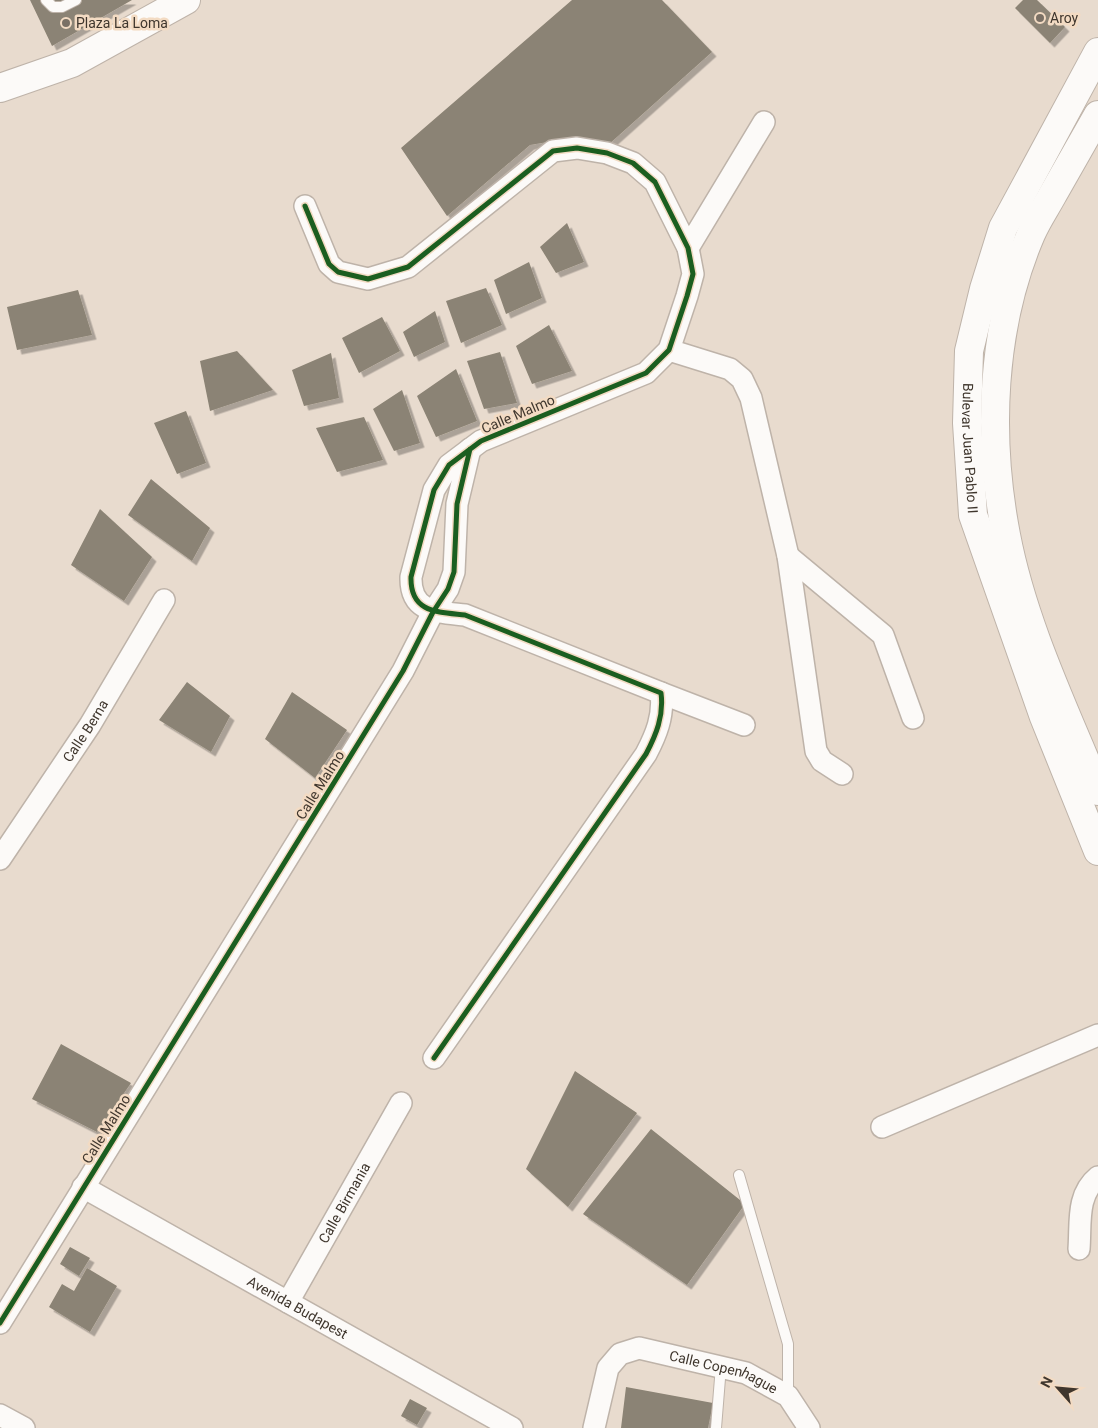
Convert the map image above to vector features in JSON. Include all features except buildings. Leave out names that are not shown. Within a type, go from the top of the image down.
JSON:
[{"type":"main road","points":[[0,88],[72,63],[178,2]]},
{"type":"main road","name":"Bulevar Juan Pablo II","points":[[1098,52],[1003,228],[984,289],[969,351],[967,423],[974,515],[1041,708],[1098,851]]},
{"type":"main road","name":"Bulevar Juan Pablo II","points":[[1098,115],[1032,233],[1010,295],[997,370],[994,451],[1006,535],[1018,582],[1038,642],[1098,791]]},
{"type":"street","points":[[688,248],[764,122]]},
{"type":"street","name":"Calle Malmo","points":[[0,1323],[403,671],[433,612],[448,588],[454,572],[457,504],[470,449],[481,441],[646,373],[669,350],[693,274],[688,248],[655,182],[633,163],[607,154],[577,148],[553,151],[408,267],[368,279],[338,272],[329,264],[305,206]]},
{"type":"street","points":[[669,350],[730,369],[742,379],[751,398],[788,556],[816,751],[822,761],[842,774]]},
{"type":"street","points":[[470,449],[449,465],[434,490],[411,577],[410,590],[419,602],[433,612],[465,616],[744,726]]},
{"type":"street","points":[[788,556],[882,635],[913,718]]},
{"type":"street","name":"Calle Berna","points":[[0,859],[90,724],[164,600]]},
{"type":"street","points":[[434,1058],[646,754],[657,732],[663,705],[661,694]]},
{"type":"street","points":[[882,1127],[1098,1035]]},
{"type":"street","name":"Calle Birmania","points":[[288,1302],[401,1103]]},
{"type":"street","points":[[1079,1249],[1082,1198],[1090,1183],[1098,1176]]},
{"type":"street","name":"Avenida Budapest","points":[[83,1187],[512,1428]]},
{"type":"street","name":"Calle Copenhague","points":[[594,1428],[608,1368],[620,1354],[639,1348],[746,1373],[788,1396],[809,1428]]},
{"type":"street","points":[[0,1415],[24,1428]]},
{"type":"lane","points":[[46,0],[52,7],[62,7],[76,0]]},
{"type":"lane","points":[[739,1175],[788,1344],[788,1396]]},
{"type":"lane","points":[[716,1428],[721,1366]]},
{"type":"cycle path","points":[[305,206],[329,264],[338,272],[368,279],[408,267],[553,151],[577,148],[607,153],[633,163],[655,182],[688,248],[693,274],[669,350],[646,373],[481,441],[449,465],[434,490],[411,577],[415,598],[421,604],[436,611],[465,615],[661,693],[662,701],[658,725],[646,754],[434,1058]]},
{"type":"cycle path","points":[[0,1323],[403,671],[433,612],[448,589],[454,572],[457,504],[470,449]]},
{"type":"place","name":"Aroy","points":[[1040,18]]},
{"type":"place","name":"Plaza La Loma","points":[[66,23]]}]
